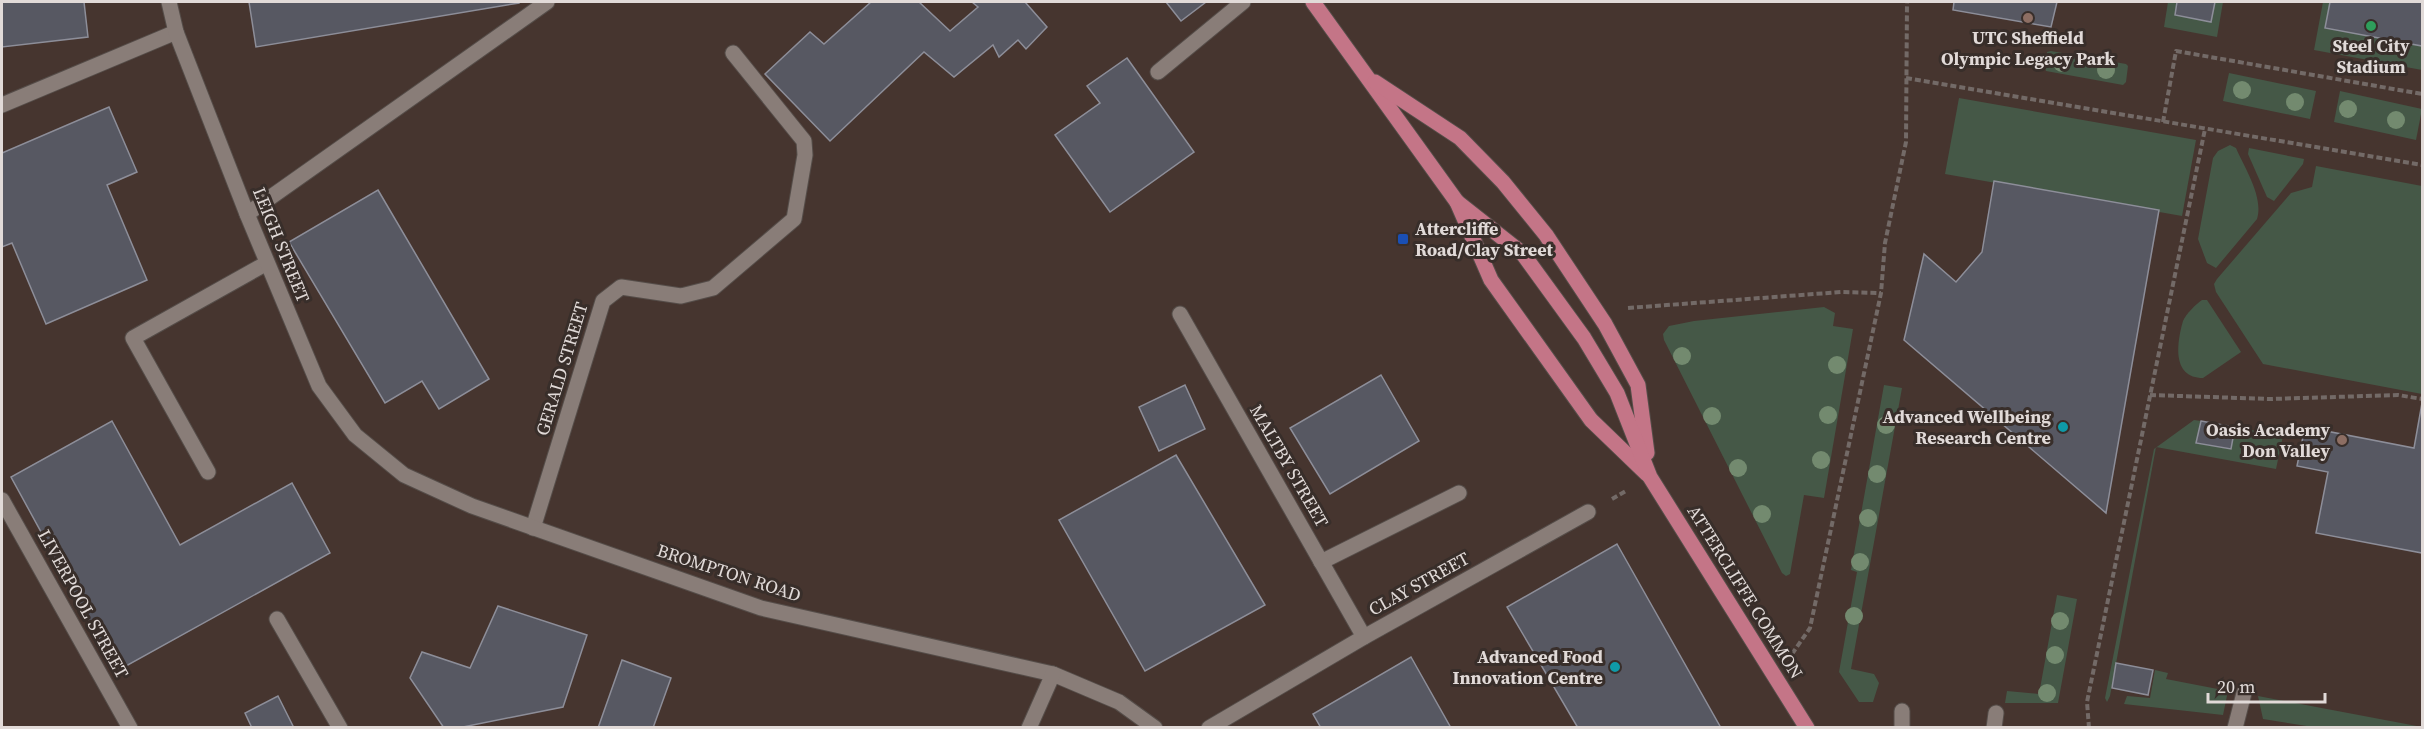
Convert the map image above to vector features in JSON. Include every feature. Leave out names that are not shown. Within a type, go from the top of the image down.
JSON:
[{"type":"main road","name":"ATTERCLIFFE COMMON","points":[[1313,2],[1457,202],[1491,280],[1591,420],[1650,477]]},
{"type":"main road","name":"ATTERCLIFFE COMMON","points":[[1367,77],[1460,138],[1503,182],[1546,235],[1605,324],[1638,385],[1650,477]]},
{"type":"main road","name":"ATTERCLIFFE COMMON","points":[[1457,202],[1523,254],[1584,338],[1617,393],[1650,477],[1807,728]]},
{"type":"street","name":"LEIGH STREET","points":[[169,2],[176,32],[247,214],[319,386],[355,435],[404,475]]},
{"type":"street","points":[[247,214],[548,2]]},
{"type":"street","points":[[1158,72],[1244,2]]},
{"type":"street","points":[[2,105],[176,32]]},
{"type":"street","name":"GERALD STREET","points":[[533,528],[603,301],[621,287],[681,296],[713,288],[796,216],[805,154],[804,141],[733,53]]},
{"type":"street","points":[[208,472],[133,338],[267,263]]},
{"type":"street","name":"MALTBY STREET","points":[[1180,314],[1364,637]]},
{"type":"street","name":"BROMPTON ROAD","points":[[404,475],[472,506],[761,608],[1053,674],[1119,702],[1155,728]]},
{"type":"street","points":[[1321,562],[1459,492]]},
{"type":"street","name":"LIVERPOOL STREET","points":[[2,500],[130,728]]},
{"type":"street","name":"CLAY STREET","points":[[1209,728],[1364,637],[1588,512]]},
{"type":"street","points":[[277,619],[340,728]]},
{"type":"street","points":[[1029,728],[1053,674]]},
{"type":"street","points":[[2235,728],[2244,693]]},
{"type":"street","points":[[1902,711],[1902,728]]},
{"type":"path","points":[[1776,677],[1810,628],[1881,293],[1885,243],[1906,141],[1907,2]]},
{"type":"path","points":[[2163,122],[2176,51],[2422,94]]},
{"type":"path","points":[[1906,78],[2422,165]]},
{"type":"path","points":[[2089,728],[2087,702],[2205,129]]},
{"type":"path","points":[[1623,308],[1841,292],[1881,293]]},
{"type":"path","points":[[2150,395],[2270,399],[2398,395],[2422,399]]},
{"type":"path","points":[[1588,512],[1650,477]]},
{"type":"shaded area","points":[[2,2],[2422,2],[2422,727],[2,727]]},
{"type":"green space","points":[[2168,2],[2223,2],[2217,37],[2164,27]]},
{"type":"green space","name":"Steel City Stadium","points":[[2323,2],[2422,2],[2422,70],[2314,50]]},
{"type":"green space","points":[[2047,52],[2126,64],[2128,66],[2126,82],[2123,85],[2046,71]]},
{"type":"green space","points":[[2229,73],[2316,91],[2310,119],[2223,101]]},
{"type":"green space","points":[[2340,91],[2422,109],[2416,140],[2334,122]]},
{"type":"green space","points":[[1959,98],[2196,140],[2182,216],[1945,174]]},
{"type":"green space","points":[[2230,145],[2236,148],[2256,192],[2257,219],[2216,268],[2207,263],[2198,239],[2213,158],[2218,151]]},
{"type":"green space","points":[[2249,148],[2304,159],[2303,164],[2274,201],[2267,197],[2248,154]]},
{"type":"green space","points":[[2316,166],[2422,186],[2422,394],[2263,364],[2216,292],[2214,284],[2217,279],[2291,193],[2312,187]]},
{"type":"green space","points":[[2202,300],[2207,300],[2241,352],[2203,378],[2193,376],[2181,366],[2178,348],[2186,315]]},
{"type":"green space","points":[[1824,307],[1835,313],[1833,326],[1853,329],[1824,498],[1804,495],[1790,574],[1786,576],[1782,573],[1663,334],[1669,326],[1694,321]]},
{"type":"green space","points":[[1884,385],[1902,388],[1851,669],[1874,674],[1879,683],[1873,702],[1859,702],[1839,672],[1857,572],[1851,570]]},
{"type":"green space","points":[[2194,420],[2201,421],[2196,443],[2230,449],[2235,427],[2283,436],[2276,469],[2157,447]]},
{"type":"green space","points":[[2156,448],[2110,696],[2107,702],[2105,698]]},
{"type":"green space","points":[[2057,595],[2077,599],[2058,703],[2005,703],[2007,691],[2039,694]]},
{"type":"green space","points":[[2155,670],[2168,673],[2166,679],[2228,691],[2223,715],[2124,704],[2127,696],[2150,698]]},
{"type":"green space","points":[[2258,696],[2422,727],[2313,727],[2263,719]]},
{"type":"building","points":[[2,2],[84,2],[88,37],[2,47]]},
{"type":"building","points":[[249,2],[519,2],[519,3],[256,47]]},
{"type":"building","points":[[871,2],[919,2],[950,31],[978,7],[972,2],[1025,2],[1047,27],[1026,49],[1018,40],[999,57],[993,45],[954,77],[924,52],[830,141],[765,74],[810,32],[824,44]]},
{"type":"building","points":[[1166,2],[1206,2],[1181,21]]},
{"type":"building","name":"UTC Sheffield Olympic Legacy Park","points":[[1954,2],[2057,2],[2051,27],[1953,10]]},
{"type":"building","points":[[2177,2],[2215,2],[2211,22],[2175,15]]},
{"type":"building","points":[[2330,2],[2422,2],[2422,46],[2325,28]]},
{"type":"building","points":[[1127,58],[1194,152],[1110,212],[1055,135],[1100,103],[1087,86]]},
{"type":"building","points":[[109,107],[137,172],[107,185],[147,280],[46,324],[12,243],[2,247],[2,153]]},
{"type":"building","name":"Advanced Wellbeing Research Centre","points":[[1994,181],[2159,210],[2106,513],[1904,340],[1924,254],[1956,282],[1982,252]]},
{"type":"building","points":[[378,190],[489,379],[439,409],[422,381],[385,403],[289,242]]},
{"type":"building","points":[[1381,375],[1419,441],[1330,494],[1290,428]]},
{"type":"building","points":[[1185,385],[1205,429],[1159,451],[1139,407]]},
{"type":"building","points":[[2422,403],[2422,553],[2316,533],[2328,472],[2297,466],[2305,427],[2414,448]]},
{"type":"building","points":[[112,421],[180,545],[292,483],[330,553],[117,671],[11,477]]},
{"type":"building","points":[[2201,421],[2235,427],[2231,449],[2196,443]]},
{"type":"building","points":[[1176,455],[1265,605],[1145,671],[1059,520]]},
{"type":"building","name":"Advanced Food Innovation Centre","points":[[1617,544],[1721,728],[1578,728],[1507,607]]},
{"type":"building","points":[[498,606],[587,635],[563,707],[458,728],[444,728],[410,678],[422,652],[470,668]]},
{"type":"building","points":[[1411,657],[1451,728],[1321,728],[1313,714]]},
{"type":"building","points":[[622,660],[671,678],[653,728],[598,728]]},
{"type":"building","points":[[2116,663],[2153,670],[2148,695],[2112,688]]},
{"type":"building","points":[[278,696],[294,728],[252,728],[245,713]]},
{"type":"place","name":"UTC Sheffield Olympic Legacy Park","points":[[2028,18]]},
{"type":"place","name":"Steel City Stadium","points":[[2371,26]]},
{"type":"place","name":"Attercliffe Road/Clay Street","points":[[1403,239]]},
{"type":"place","name":"Advanced Wellbeing Research Centre","points":[[2063,427]]},
{"type":"place","name":"Oasis Academy Don Valley","points":[[2342,440]]},
{"type":"place","name":"Advanced Food Innovation Centre","points":[[1615,667]]}]
